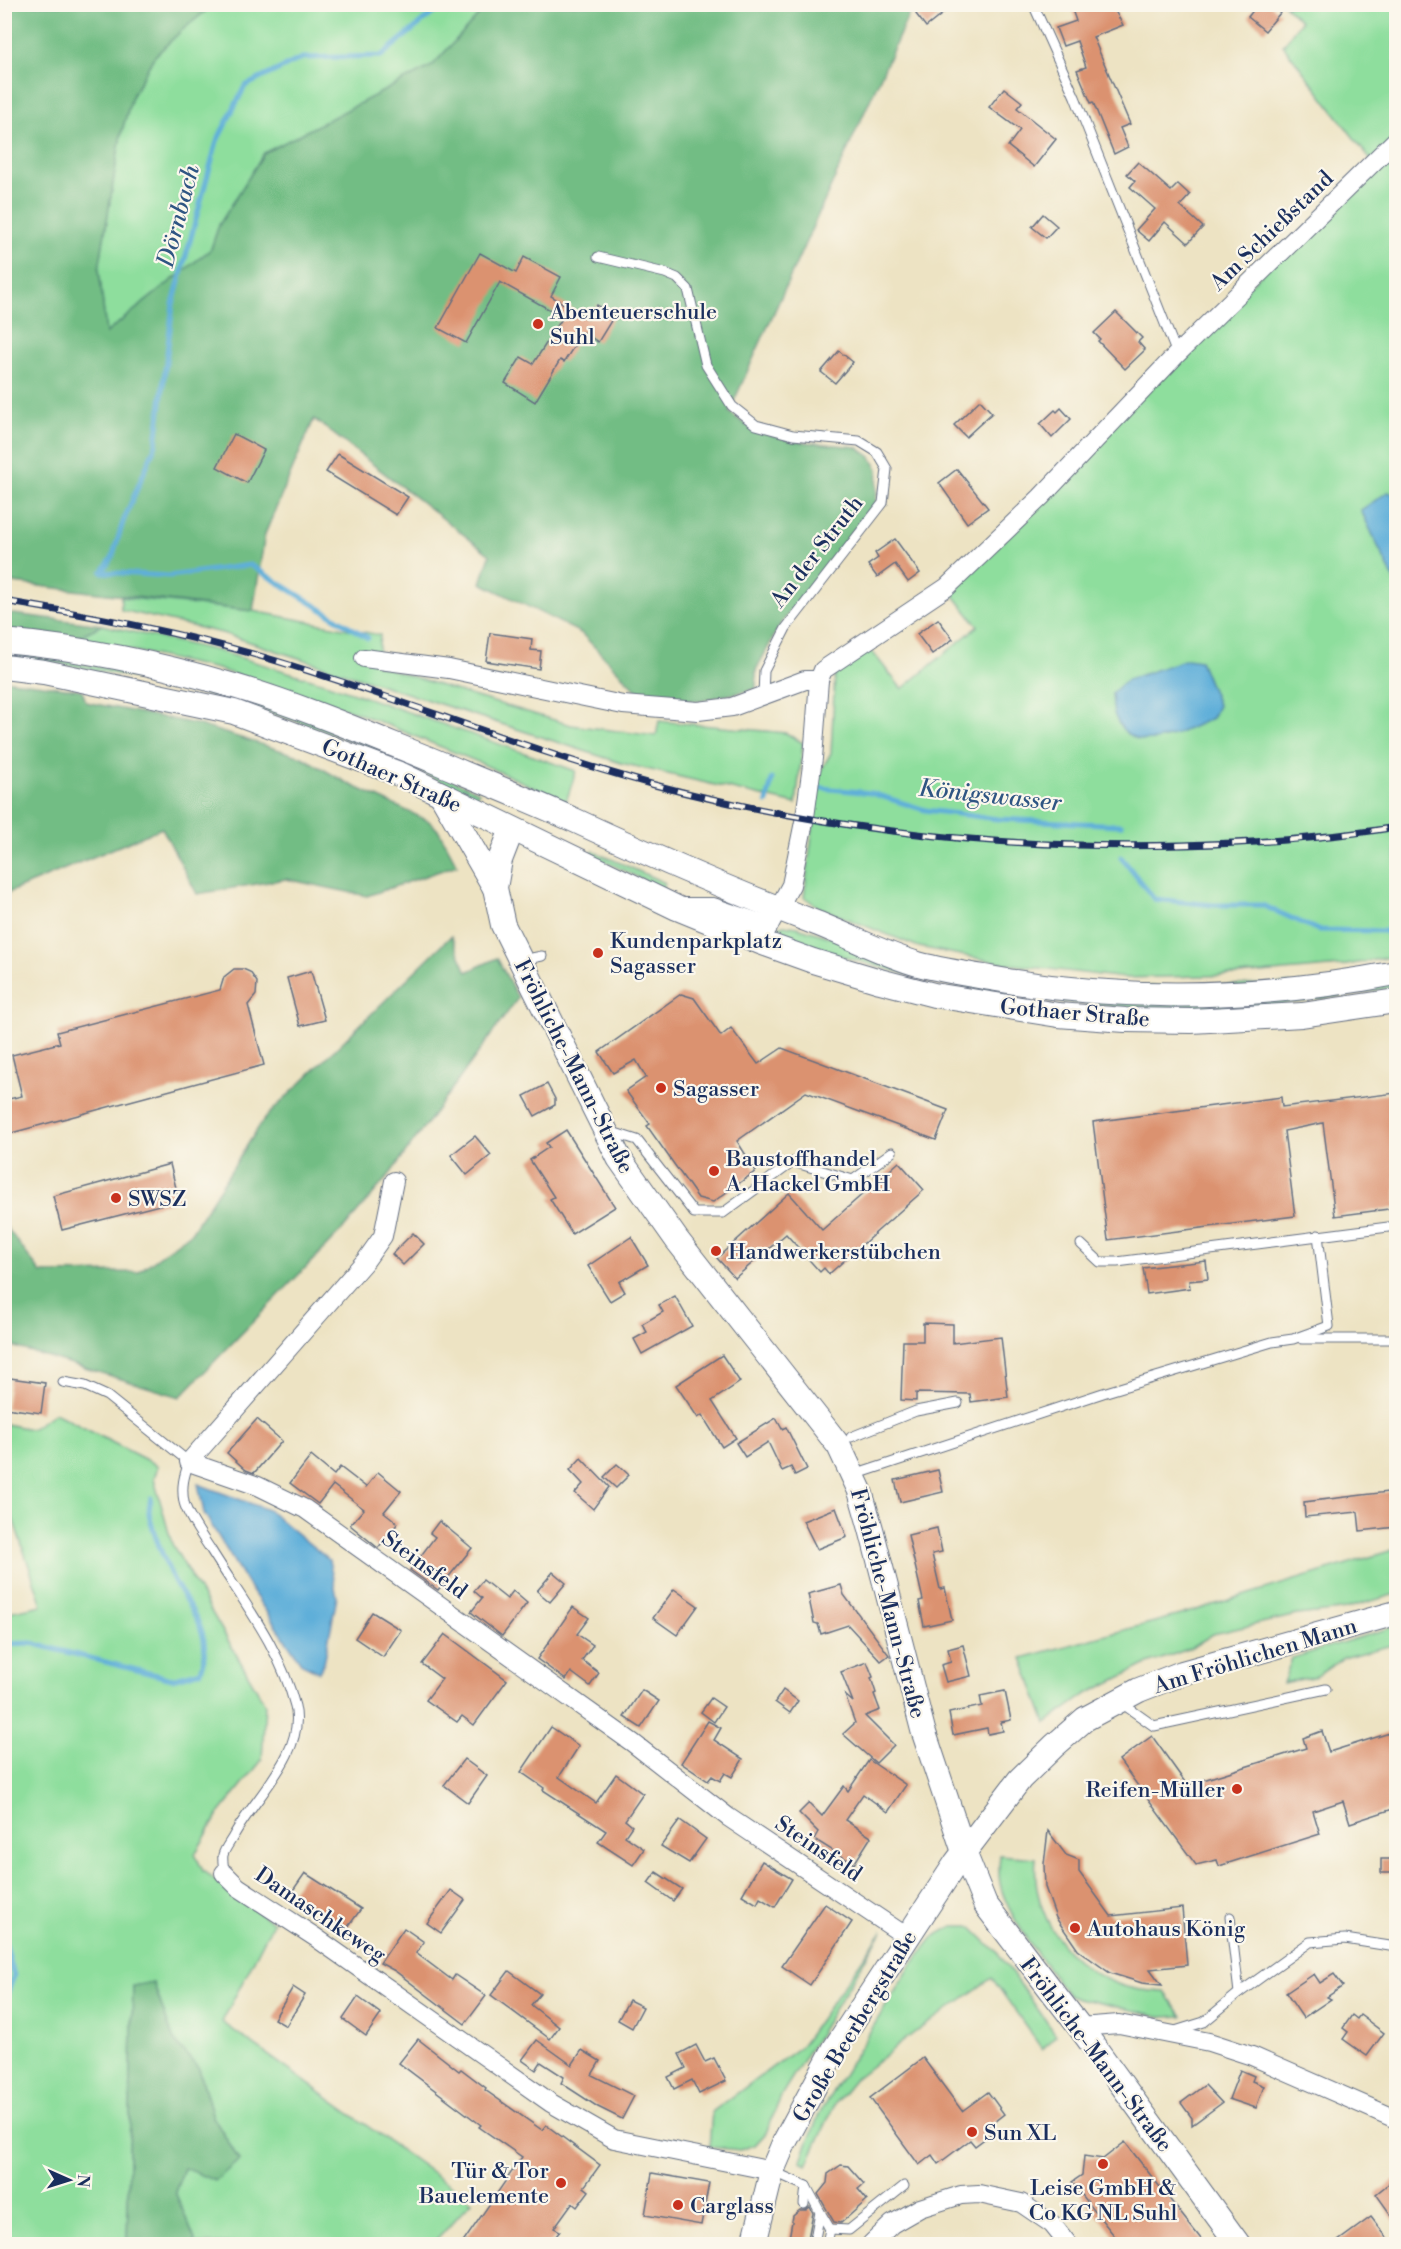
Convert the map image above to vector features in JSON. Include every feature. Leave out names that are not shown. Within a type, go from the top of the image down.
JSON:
[{"type":"main road","name":"Gothaer Straße","points":[[4,641],[43,645],[156,666],[234,686],[339,722],[526,799],[676,867],[769,926],[880,981],[934,994],[1058,1015],[1125,1020],[1257,1019],[1312,1014],[1396,1001]]},
{"type":"main road","name":"Gothaer Straße","points":[[4,667],[44,672],[234,712],[364,759],[677,908],[769,926],[914,963],[1066,989],[1125,994],[1232,994],[1315,987],[1396,974]]},
{"type":"main road","points":[[441,794],[495,888]]},
{"type":"main road","name":"Fröhliche-Mann-Straße","points":[[512,829],[500,860],[495,888],[503,925],[531,958],[604,1129],[619,1158],[648,1200],[839,1446],[854,1475],[872,1529],[923,1730],[964,1851],[989,1912],[1079,2027],[1238,2244]]},
{"type":"main road","name":"Am Fröhlichen Mann","points":[[964,1851],[1020,1779],[1085,1719],[1139,1690],[1182,1673],[1396,1613]]},
{"type":"main road","name":"Große Beerbergstraße","points":[[754,2244],[772,2171],[824,2066],[964,1851]]},
{"type":"street","name":"Am Schießstand","points":[[1178,354],[1396,140]]},
{"type":"street","points":[[769,926],[791,885],[805,817],[813,758],[819,680],[823,670],[947,587],[1041,497],[1178,354]]},
{"type":"street","points":[[364,658],[450,669],[623,705],[698,711],[732,707],[805,680],[819,680]]},
{"type":"street","name":"Fröhliche-Mann-Straße","points":[[512,829],[526,799]]},
{"type":"street","points":[[189,1462],[366,1260],[383,1236],[393,1181]]},
{"type":"street","name":"Steinsfeld","points":[[189,1462],[258,1486],[305,1509],[624,1736],[728,1816],[907,1936]]},
{"type":"street","name":"Damaschkeweg","points":[[225,1873],[238,1887],[315,1937],[551,2103],[614,2139],[772,2171]]},
{"type":"street","points":[[1079,2027],[1119,2024],[1209,2042],[1252,2056],[1396,2119]]},
{"type":"street","points":[[871,2244],[892,2224],[920,2208],[961,2195],[979,2194],[1021,2203],[1052,2224],[1068,2244]]},
{"type":"lane","points":[[1033,4],[1075,97],[1178,354]]},
{"type":"lane","name":"An der Struth","points":[[598,257],[665,273],[677,278],[688,289],[706,365],[732,406],[756,425],[793,435],[859,441],[877,452],[887,469],[883,503],[786,628],[764,671],[763,696]]},
{"type":"lane","points":[[604,1129],[637,1140],[694,1213],[723,1213],[794,1162],[853,1180],[891,1152]]},
{"type":"lane","points":[[1081,1244],[1100,1262],[1117,1262],[1396,1226]]},
{"type":"lane","points":[[854,1475],[1103,1393],[1329,1326],[1318,1235]]},
{"type":"lane","points":[[1293,1338],[1396,1339]]},
{"type":"lane","points":[[63,1382],[85,1386],[106,1396],[189,1462]]},
{"type":"lane","points":[[851,1437],[916,1411],[958,1403]]},
{"type":"lane","name":"Damaschkeweg","points":[[189,1462],[182,1479],[184,1504],[212,1552],[253,1613],[289,1684],[296,1709],[296,1726],[290,1753],[242,1820],[223,1855],[225,1873]]},
{"type":"lane","points":[[1118,1701],[1154,1726],[1326,1689]]},
{"type":"lane","points":[[1230,1917],[1239,1993]]},
{"type":"lane","points":[[1167,2034],[1204,2022],[1239,1993],[1310,1942],[1346,1939],[1396,1947]]},
{"type":"lane","points":[[772,2171],[806,2186],[830,2229],[827,2244]]},
{"type":"lane","points":[[804,2204],[806,2186]]},
{"type":"lane","points":[[830,2229],[849,2230],[904,2186]]},
{"type":"lane","points":[[813,2244],[820,2212]]},
{"type":"green space","points":[[5,5],[213,5],[154,57],[132,96],[121,134],[99,269],[106,333],[211,249],[219,225],[264,153],[432,66],[488,5],[913,5],[729,412],[753,430],[793,441],[857,447],[871,457],[878,470],[876,502],[780,625],[756,670],[756,689],[700,701],[642,696],[581,633],[481,583],[490,555],[314,419],[265,534],[253,611],[5,582]]},
{"type":"green space","points":[[213,5],[488,5],[432,66],[264,153],[219,225],[211,249],[106,333],[99,269],[121,134],[132,96],[154,57]]},
{"type":"green space","points":[[1284,5],[1396,5],[1396,495],[1388,492],[1361,510],[1396,584],[1396,956],[1341,966],[1239,975],[1125,978],[1007,964],[919,947],[820,908],[804,897],[820,772],[831,753],[835,674],[870,649],[902,689],[978,626],[947,587],[1373,163],[1283,45],[1301,21]],"holes":[[[1200,661],[1218,705],[1212,718],[1166,738],[1127,734],[1115,715],[1112,693]]]},
{"type":"green space","points":[[121,597],[253,611],[380,635],[377,665],[571,725],[656,736],[659,721],[786,733],[803,743],[796,804],[621,763],[222,633],[121,610]]},
{"type":"green space","points":[[5,613],[102,625],[75,638],[5,631]]},
{"type":"green space","points":[[102,625],[218,651],[328,684],[576,771],[566,802],[478,762],[353,711],[217,669],[75,638]]},
{"type":"green space","points":[[4,652],[132,673],[259,704],[359,738],[479,792],[475,797],[358,744],[259,709],[133,677],[5,656]]},
{"type":"green space","points":[[4,680],[82,690],[86,702],[196,724],[302,757],[347,783],[429,821],[439,831],[457,865],[367,896],[286,879],[197,894],[162,828],[5,894]]},
{"type":"green space","points":[[593,851],[665,883],[663,889],[591,855]]},
{"type":"green space","points":[[784,925],[797,927],[998,989],[1396,982],[1396,987],[1309,1000],[1221,1008],[1106,1006],[993,992],[881,967],[772,933],[773,929]]},
{"type":"green space","points":[[451,936],[467,972],[497,958],[518,998],[390,1174],[345,1227],[180,1397],[5,1344],[4,1224],[41,1273],[138,1272],[191,1233],[264,1119]]},
{"type":"green space","points":[[55,1413],[158,1466],[154,1479],[172,1544],[265,1704],[262,1760],[218,1815],[195,1854],[203,1871],[273,1923],[222,2022],[472,2201],[433,2244],[193,2244],[195,2240],[175,2192],[184,2168],[239,2160],[213,2117],[199,2069],[174,2041],[153,1982],[133,1986],[127,2244],[5,2244],[4,1613],[42,1605],[5,1495],[5,1424],[31,1429]]},
{"type":"green space","points":[[1396,1549],[1396,1594],[1341,1610],[1297,1615],[1213,1634],[1191,1648],[1145,1665],[1085,1695],[1046,1723],[1022,1658],[1180,1615]]},
{"type":"green space","points":[[1396,1626],[1396,1644],[1343,1658],[1317,1676],[1283,1683],[1292,1658]]},
{"type":"green space","points":[[1000,1855],[1036,1858],[1039,1898],[1046,1916],[1055,1934],[1081,1963],[1097,1974],[1121,1985],[1140,1990],[1165,1992],[1182,2016],[1163,2017],[1069,1996],[1029,1942],[1010,1911],[1000,1883]]},
{"type":"green space","points":[[953,1926],[970,1926],[998,1953],[1056,2035],[1042,2049],[992,1978],[914,2033],[856,2078],[835,2104],[807,2165],[800,2162],[820,2112],[912,1964],[933,1937]]},
{"type":"green space","points":[[883,1930],[782,2094],[766,2133],[755,2145],[740,2150],[709,2147],[712,2112],[801,2046]]},
{"type":"green space","points":[[153,1982],[174,2041],[199,2069],[213,2117],[239,2160],[215,2181],[184,2168],[175,2192],[195,2240],[193,2244],[127,2244],[133,1986]]},
{"type":"water","points":[[1388,492],[1396,495],[1396,584],[1361,510]]},
{"type":"water","points":[[1187,659],[1200,661],[1218,705],[1212,718],[1187,730],[1159,739],[1134,738],[1123,730],[1114,713],[1112,693],[1127,680]]},
{"type":"water","points":[[198,1484],[268,1510],[329,1560],[337,1597],[324,1663],[319,1672],[302,1664],[250,1588],[204,1513]]},
{"type":"building","points":[[918,4],[955,4],[926,27],[916,14]]},
{"type":"building","points":[[1070,4],[1111,4],[1123,25],[1093,37],[1130,124],[1120,128],[1128,147],[1114,154],[1077,70],[1086,67],[1077,41],[1063,46],[1056,28],[1076,21]]},
{"type":"building","points":[[1258,4],[1269,4],[1280,13],[1265,31],[1248,17]]},
{"type":"building","points":[[1004,88],[1022,102],[1017,108],[1056,139],[1034,167],[1008,146],[1020,130],[989,107]]},
{"type":"building","points":[[1138,162],[1171,191],[1178,184],[1190,195],[1180,206],[1203,227],[1188,243],[1165,222],[1149,241],[1136,230],[1155,209],[1130,187],[1135,181],[1127,174]]},
{"type":"building","points":[[1043,214],[1057,226],[1046,238],[1032,227]]},
{"type":"building","points":[[480,253],[516,273],[524,257],[561,277],[551,296],[588,319],[597,305],[614,316],[598,342],[583,332],[564,362],[560,360],[535,402],[505,383],[521,357],[533,364],[563,317],[500,282],[466,343],[438,328]]},
{"type":"building","points":[[1116,312],[1142,338],[1138,342],[1145,350],[1125,369],[1098,341],[1100,339],[1094,333]]},
{"type":"building","points":[[839,351],[853,362],[835,383],[821,372]]},
{"type":"building","points":[[980,400],[992,413],[966,437],[954,425]]},
{"type":"building","points":[[1061,408],[1071,419],[1052,438],[1040,424],[1055,410],[1057,412]]},
{"type":"building","points":[[234,434],[264,450],[247,483],[217,467]]},
{"type":"building","points":[[338,454],[408,497],[396,515],[326,472]]},
{"type":"building","points":[[957,469],[988,508],[967,523],[939,483]]},
{"type":"building","points":[[895,539],[920,573],[908,582],[895,564],[877,577],[868,565],[878,558],[875,553]]},
{"type":"building","points":[[938,619],[953,639],[932,654],[917,634]]},
{"type":"building","points":[[490,633],[532,639],[531,650],[541,651],[539,669],[486,661]]},
{"type":"building","points":[[234,969],[250,972],[257,982],[256,995],[248,1005],[264,1065],[4,1135],[4,1100],[22,1096],[12,1055],[60,1043],[57,1032],[220,990],[224,977]]},
{"type":"building","points":[[311,971],[325,1020],[300,1026],[287,978]]},
{"type":"building","points":[[681,994],[694,998],[721,1036],[731,1028],[758,1064],[782,1048],[948,1110],[936,1140],[806,1092],[737,1141],[756,1171],[713,1202],[698,1198],[647,1126],[650,1124],[626,1091],[646,1077],[636,1060],[613,1073],[599,1052]]},
{"type":"building","points":[[547,1084],[555,1099],[555,1105],[535,1116],[524,1096]]},
{"type":"building","points":[[1396,1093],[1396,1208],[1335,1216],[1323,1123],[1284,1131],[1295,1216],[1108,1240],[1093,1122],[1281,1097],[1282,1107]]},
{"type":"building","points":[[566,1130],[615,1207],[572,1234],[550,1199],[554,1197],[530,1160],[549,1147],[546,1143]]},
{"type":"building","points":[[475,1136],[491,1155],[467,1175],[451,1155]]},
{"type":"building","points":[[899,1162],[924,1190],[829,1274],[824,1268],[820,1272],[786,1234],[735,1278],[717,1258],[789,1193],[822,1230]]},
{"type":"building","name":"SWSZ","points":[[170,1164],[179,1200],[62,1230],[53,1196]]},
{"type":"building","points":[[413,1233],[424,1244],[403,1265],[392,1254]]},
{"type":"building","points":[[631,1237],[648,1265],[619,1282],[625,1292],[610,1301],[588,1266]]},
{"type":"building","points":[[1206,1261],[1208,1279],[1189,1281],[1190,1288],[1147,1294],[1143,1268]]},
{"type":"building","points":[[675,1296],[692,1326],[642,1354],[634,1339],[647,1332],[642,1324],[663,1312],[659,1305]]},
{"type":"building","points":[[923,1323],[953,1324],[953,1343],[1001,1337],[1008,1397],[971,1402],[970,1394],[916,1393],[916,1401],[901,1400],[903,1341],[923,1341]]},
{"type":"building","points":[[722,1355],[740,1382],[712,1401],[736,1438],[722,1447],[702,1415],[698,1418],[676,1385]]},
{"type":"building","points":[[10,1378],[45,1383],[41,1413],[6,1408]]},
{"type":"building","points":[[776,1418],[782,1429],[786,1427],[807,1469],[795,1475],[791,1467],[782,1471],[768,1442],[745,1457],[736,1443]]},
{"type":"building","points":[[257,1419],[282,1441],[254,1473],[246,1470],[227,1453]]},
{"type":"building","points":[[311,1456],[334,1475],[340,1467],[366,1487],[378,1472],[401,1491],[384,1512],[398,1523],[378,1548],[350,1525],[364,1509],[333,1485],[318,1504],[290,1483]]},
{"type":"building","points":[[581,1458],[609,1487],[593,1509],[575,1493],[583,1484],[570,1470]]},
{"type":"building","points":[[617,1464],[629,1475],[616,1488],[604,1477]]},
{"type":"building","points":[[938,1470],[943,1492],[900,1502],[895,1480]]},
{"type":"building","points":[[1396,1491],[1396,1527],[1360,1531],[1358,1512],[1305,1517],[1304,1502]]},
{"type":"building","points":[[836,1508],[847,1537],[817,1549],[803,1521]]},
{"type":"building","points":[[439,1521],[472,1548],[438,1590],[410,1570],[435,1537],[430,1533]]},
{"type":"building","points":[[937,1528],[942,1552],[932,1554],[940,1589],[945,1588],[952,1620],[924,1626],[919,1601],[923,1600],[908,1535]]},
{"type":"building","points":[[553,1572],[566,1583],[550,1602],[537,1591]]},
{"type":"building","points":[[483,1580],[507,1599],[513,1591],[527,1603],[502,1636],[471,1612],[482,1598],[474,1591]]},
{"type":"building","points":[[841,1585],[844,1595],[889,1655],[881,1661],[848,1625],[821,1634],[818,1624],[814,1623],[808,1594]]},
{"type":"building","points":[[674,1589],[698,1606],[677,1635],[653,1618]]},
{"type":"building","points":[[573,1607],[589,1618],[577,1634],[593,1645],[582,1660],[599,1673],[590,1686],[571,1672],[566,1680],[537,1659]]},
{"type":"building","points":[[372,1612],[401,1630],[383,1657],[355,1638]]},
{"type":"building","points":[[445,1634],[507,1680],[474,1725],[462,1716],[457,1722],[426,1700],[442,1679],[422,1664]]},
{"type":"building","points":[[963,1645],[971,1676],[946,1682],[941,1665],[951,1662],[948,1649]]},
{"type":"building","points":[[867,1662],[873,1677],[871,1678],[876,1693],[874,1694],[880,1710],[865,1716],[894,1745],[876,1763],[843,1734],[855,1723],[845,1695],[853,1702],[841,1672]]},
{"type":"building","points":[[642,1690],[659,1701],[641,1728],[624,1717]]},
{"type":"building","points":[[783,1690],[798,1701],[790,1713],[775,1702]]},
{"type":"building","points":[[1005,1691],[1011,1720],[1001,1722],[1003,1731],[988,1734],[987,1728],[953,1735],[949,1713],[982,1706],[980,1696]]},
{"type":"building","points":[[711,1698],[724,1707],[714,1722],[701,1712]]},
{"type":"building","points":[[708,1721],[721,1728],[714,1740],[743,1759],[732,1777],[725,1773],[720,1781],[712,1776],[708,1781],[681,1763]]},
{"type":"building","points":[[551,1727],[579,1746],[559,1777],[596,1803],[616,1774],[643,1794],[625,1820],[632,1826],[625,1836],[644,1849],[633,1865],[598,1842],[606,1831],[543,1790],[544,1788],[521,1772]]},
{"type":"building","points":[[1322,1731],[1329,1752],[1396,1731],[1396,1808],[1350,1823],[1343,1801],[1313,1811],[1320,1834],[1219,1866],[1217,1860],[1196,1865],[1119,1760],[1152,1736],[1187,1785],[1306,1748],[1303,1738]]},
{"type":"building","points":[[464,1759],[487,1776],[468,1803],[444,1785]]},
{"type":"building","points":[[869,1760],[906,1785],[888,1812],[863,1794],[845,1820],[871,1837],[854,1864],[814,1839],[818,1832],[799,1813],[809,1803],[822,1816],[844,1786],[848,1791]]},
{"type":"building","points":[[680,1820],[706,1839],[689,1863],[661,1846]]},
{"type":"building","points":[[1048,1831],[1066,1855],[1079,1860],[1079,1872],[1111,1916],[1182,1908],[1187,1965],[1150,1969],[1162,1985],[1142,1983],[1110,1973],[1078,1950],[1056,1918],[1045,1887],[1044,1864]]},
{"type":"building","points":[[1381,1859],[1396,1859],[1396,1873],[1381,1873]]},
{"type":"building","points":[[762,1861],[792,1879],[775,1907],[760,1898],[757,1904],[742,1895]]},
{"type":"building","points":[[656,1872],[682,1889],[673,1901],[648,1883]]},
{"type":"building","points":[[305,1873],[361,1909],[345,1931],[311,1907],[309,1910],[289,1896]]},
{"type":"building","points":[[451,1890],[465,1900],[441,1933],[427,1923]]},
{"type":"building","points":[[825,1904],[852,1922],[810,1985],[782,1966]]},
{"type":"building","points":[[404,1928],[424,1942],[416,1953],[452,1980],[455,1975],[486,1996],[465,2024],[395,1971],[380,1963]]},
{"type":"building","points":[[509,1971],[540,1994],[531,2005],[559,2027],[550,2039],[491,1995]]},
{"type":"building","points":[[1314,1974],[1320,1983],[1334,1974],[1343,1986],[1327,1997],[1331,1999],[1303,2018],[1286,1993]]},
{"type":"building","points":[[293,1987],[305,1995],[286,2026],[274,2019]]},
{"type":"building","points":[[358,1997],[381,2014],[366,2036],[343,2019]]},
{"type":"building","points":[[629,2000],[643,2007],[632,2028],[618,2020]]},
{"type":"building","points":[[1352,2015],[1357,2019],[1360,2015],[1384,2033],[1367,2056],[1343,2039],[1348,2032],[1343,2028]]},
{"type":"building","points":[[418,2039],[542,2130],[546,2125],[600,2165],[584,2187],[589,2191],[577,2207],[572,2203],[554,2228],[560,2231],[550,2244],[462,2244],[522,2157],[479,2127],[481,2125],[399,2063]]},
{"type":"building","points":[[537,2040],[572,2065],[582,2050],[600,2061],[592,2075],[634,2096],[622,2119],[598,2107],[561,2083],[564,2077],[541,2062],[536,2070],[522,2060]]},
{"type":"building","points":[[696,2045],[705,2062],[714,2058],[726,2081],[699,2094],[692,2080],[674,2089],[668,2077],[686,2068],[679,2054]]},
{"type":"building","points":[[923,2058],[962,2111],[988,2092],[1004,2114],[986,2128],[991,2134],[975,2146],[970,2140],[938,2164],[932,2155],[919,2165],[870,2098]]},
{"type":"building","points":[[1240,2070],[1254,2076],[1252,2081],[1264,2086],[1256,2108],[1229,2099]]},
{"type":"building","points":[[1205,2085],[1222,2103],[1192,2125],[1192,2118],[1181,2103]]},
{"type":"building","points":[[1125,2142],[1205,2244],[1121,2244],[1093,2209],[1072,2182],[1082,2175],[1084,2156],[1103,2159]]},
{"type":"building","points":[[841,2165],[848,2166],[864,2184],[858,2189],[867,2200],[841,2223],[834,2222],[818,2194],[827,2183],[828,2174]]},
{"type":"building","points":[[652,2173],[709,2183],[701,2225],[645,2215]]},
{"type":"building","points":[[1396,2178],[1396,2222],[1376,2194]]},
{"type":"building","points":[[810,2207],[813,2213],[807,2244],[788,2244],[793,2216],[800,2210]]},
{"type":"building","points":[[1371,2217],[1392,2244],[1334,2244]]},
{"type":"waterway","name":"Dörnbach","points":[[102,572],[112,558],[123,522],[156,444],[173,304],[217,141],[245,86],[302,58],[381,56],[444,4]]},
{"type":"waterway","name":"Königswasser","points":[[102,572],[169,576],[250,565],[368,638]]},
{"type":"waterway","name":"Königswasser","points":[[767,802],[772,779]]},
{"type":"waterway","name":"Königswasser","points":[[821,788],[871,793],[925,810],[998,819],[1121,825]]},
{"type":"waterway","name":"Königswasser","points":[[1121,857],[1154,899],[1213,905],[1262,905],[1318,930],[1385,931],[1396,942]]},
{"type":"waterway","points":[[4,1644],[31,1643],[172,1679],[201,1671],[205,1647],[203,1636],[160,1549],[150,1519],[151,1498]]},
{"type":"waterway","points":[[4,1938],[14,1976],[4,2001]]},
{"type":"railway","points":[[4,601],[204,641],[318,674],[555,755],[651,784],[782,814],[848,825],[981,840],[1116,846],[1263,842],[1343,835],[1396,827]]},
{"type":"place","name":"Abenteuerschule Suhl","points":[[538,324]]},
{"type":"place","name":"Kundenparkplatz Sagasser","points":[[598,953]]},
{"type":"place","name":"Sagasser","points":[[661,1088]]},
{"type":"place","name":"Baustoffhandel A. Hackel GmbH","points":[[714,1171]]},
{"type":"place","name":"SWSZ","points":[[116,1198]]},
{"type":"place","name":"Handwerkerstübchen","points":[[716,1251]]},
{"type":"place","name":"Reifen-Müller","points":[[1237,1789]]},
{"type":"place","name":"Autohaus König","points":[[1075,1928]]},
{"type":"place","name":"Sun XL","points":[[972,2132]]},
{"type":"place","name":"Leise GmbH & Co KG NL Suhl","points":[[1103,2164]]},
{"type":"place","name":"Tür & Tor Bauelemente","points":[[561,2183]]},
{"type":"place","name":"Carglass","points":[[678,2205]]}]
